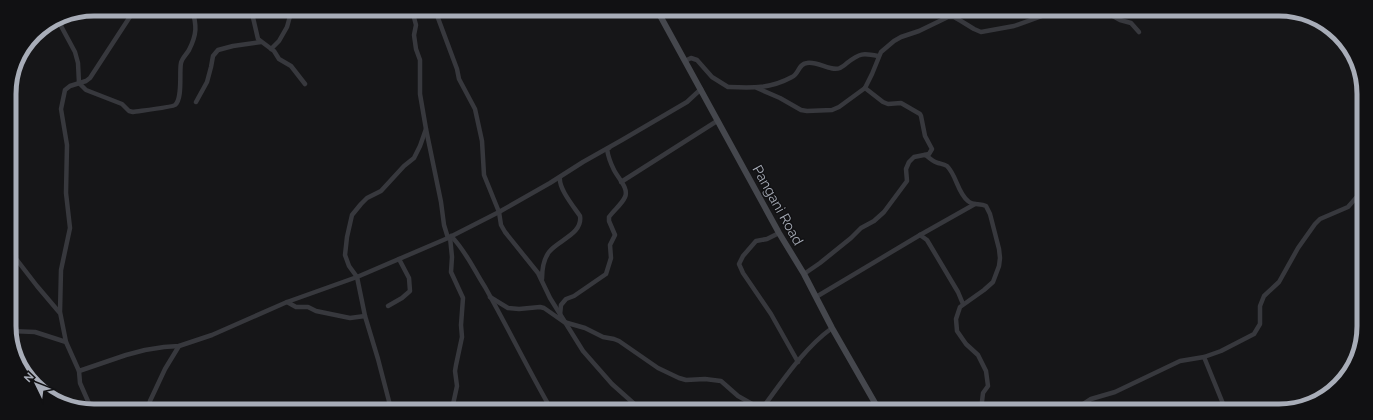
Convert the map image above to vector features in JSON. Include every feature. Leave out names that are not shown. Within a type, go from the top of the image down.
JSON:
[{"type":"main road","name":"Pangani Road","points":[[660,16],[702,89],[779,233],[804,274],[832,328],[876,404]]},
{"type":"street","points":[[89,404],[80,382],[79,371],[66,342],[60,312],[61,270],[70,228],[66,193],[67,145],[61,109],[65,90],[70,86],[80,84],[90,78],[130,16]]},
{"type":"street","points":[[62,23],[61,26],[75,52],[78,63],[80,84],[86,90],[122,104],[132,112],[170,108],[178,102],[181,86],[181,63],[184,56],[188,52],[197,30],[194,16]]},
{"type":"street","points":[[252,16],[256,36],[261,42],[271,49],[279,59],[291,66],[304,84]]},
{"type":"street","points":[[271,49],[279,41],[290,16]]},
{"type":"street","points":[[414,16],[416,25],[414,36],[416,50],[420,60],[420,94],[444,225],[450,237],[463,249],[548,404]]},
{"type":"street","points":[[436,16],[457,69],[459,79],[475,109],[482,141],[484,175],[499,212],[501,225],[542,279],[550,298],[583,351],[612,384],[634,404]]},
{"type":"street","points":[[757,88],[807,112],[832,110],[839,107],[865,88],[872,74],[878,56],[894,41],[948,17],[954,17],[961,20],[981,32],[1014,26],[1042,16]]},
{"type":"street","points":[[1113,16],[1131,23],[1139,32]]},
{"type":"street","points":[[196,102],[207,82],[213,56],[218,50],[261,42]]},
{"type":"street","points":[[685,61],[691,58],[697,60],[709,75],[725,86],[757,88],[793,77],[800,66],[808,62],[818,63],[835,69],[840,68],[854,57],[866,53],[878,56]]},
{"type":"street","points":[[804,274],[851,238],[861,228],[874,221],[884,212],[907,181],[906,169],[909,162],[916,156],[925,155],[932,149],[925,136],[920,114],[901,103],[888,104],[883,102],[865,88]]},
{"type":"street","points":[[79,371],[145,350],[179,346],[212,335],[287,302],[357,277],[450,237],[499,212],[560,177],[687,102],[702,89]]},
{"type":"street","points":[[621,182],[718,120]]},
{"type":"street","points":[[390,404],[365,316],[357,277],[349,266],[346,255],[347,237],[352,215],[360,204],[367,198],[381,192],[404,166],[414,158],[426,129]]},
{"type":"street","points":[[560,315],[561,305],[566,299],[574,296],[594,281],[604,276],[608,271],[608,263],[611,258],[610,245],[615,235],[609,217],[625,196],[626,189],[615,171],[608,153],[607,149],[610,147]]},
{"type":"street","points":[[925,155],[938,163],[946,165],[961,193],[967,200],[971,203],[984,205],[989,210],[999,249],[999,262],[994,279],[988,286],[963,304],[956,314],[957,331],[963,340],[978,355],[988,378],[988,386],[983,393],[982,404]]},
{"type":"street","points":[[542,279],[542,266],[549,252],[556,244],[576,231],[581,221],[580,216],[562,187],[559,180],[560,177]]},
{"type":"street","points":[[1084,404],[1092,399],[1115,392],[1180,361],[1204,357],[1220,352],[1254,334],[1259,327],[1260,306],[1264,296],[1278,282],[1298,248],[1315,224],[1320,219],[1348,207],[1357,197]]},
{"type":"street","points":[[816,297],[920,235],[976,204]]},
{"type":"street","points":[[779,233],[767,239],[756,241],[743,256],[739,264],[743,273],[771,314],[798,362]]},
{"type":"street","points":[[920,235],[927,240],[958,292],[963,304]]},
{"type":"street","points":[[450,237],[452,257],[450,272],[463,298],[461,325],[462,344],[455,370],[457,386],[453,404]]},
{"type":"street","points":[[16,259],[60,312]]},
{"type":"street","points":[[388,306],[402,298],[410,290],[409,278],[399,259]]},
{"type":"street","points":[[490,297],[508,308],[519,309],[540,306],[564,322],[585,328],[603,337],[619,341],[658,368],[679,378],[686,380],[705,378],[721,382],[738,396],[752,404]]},
{"type":"street","points":[[287,302],[296,307],[308,307],[316,311],[350,318],[365,316]]},
{"type":"street","points":[[765,404],[798,362],[817,341],[832,328]]},
{"type":"street","points":[[16,331],[35,332],[66,342]]},
{"type":"street","points":[[149,404],[165,369],[179,346]]},
{"type":"street","points":[[1204,357],[1223,404]]}]
